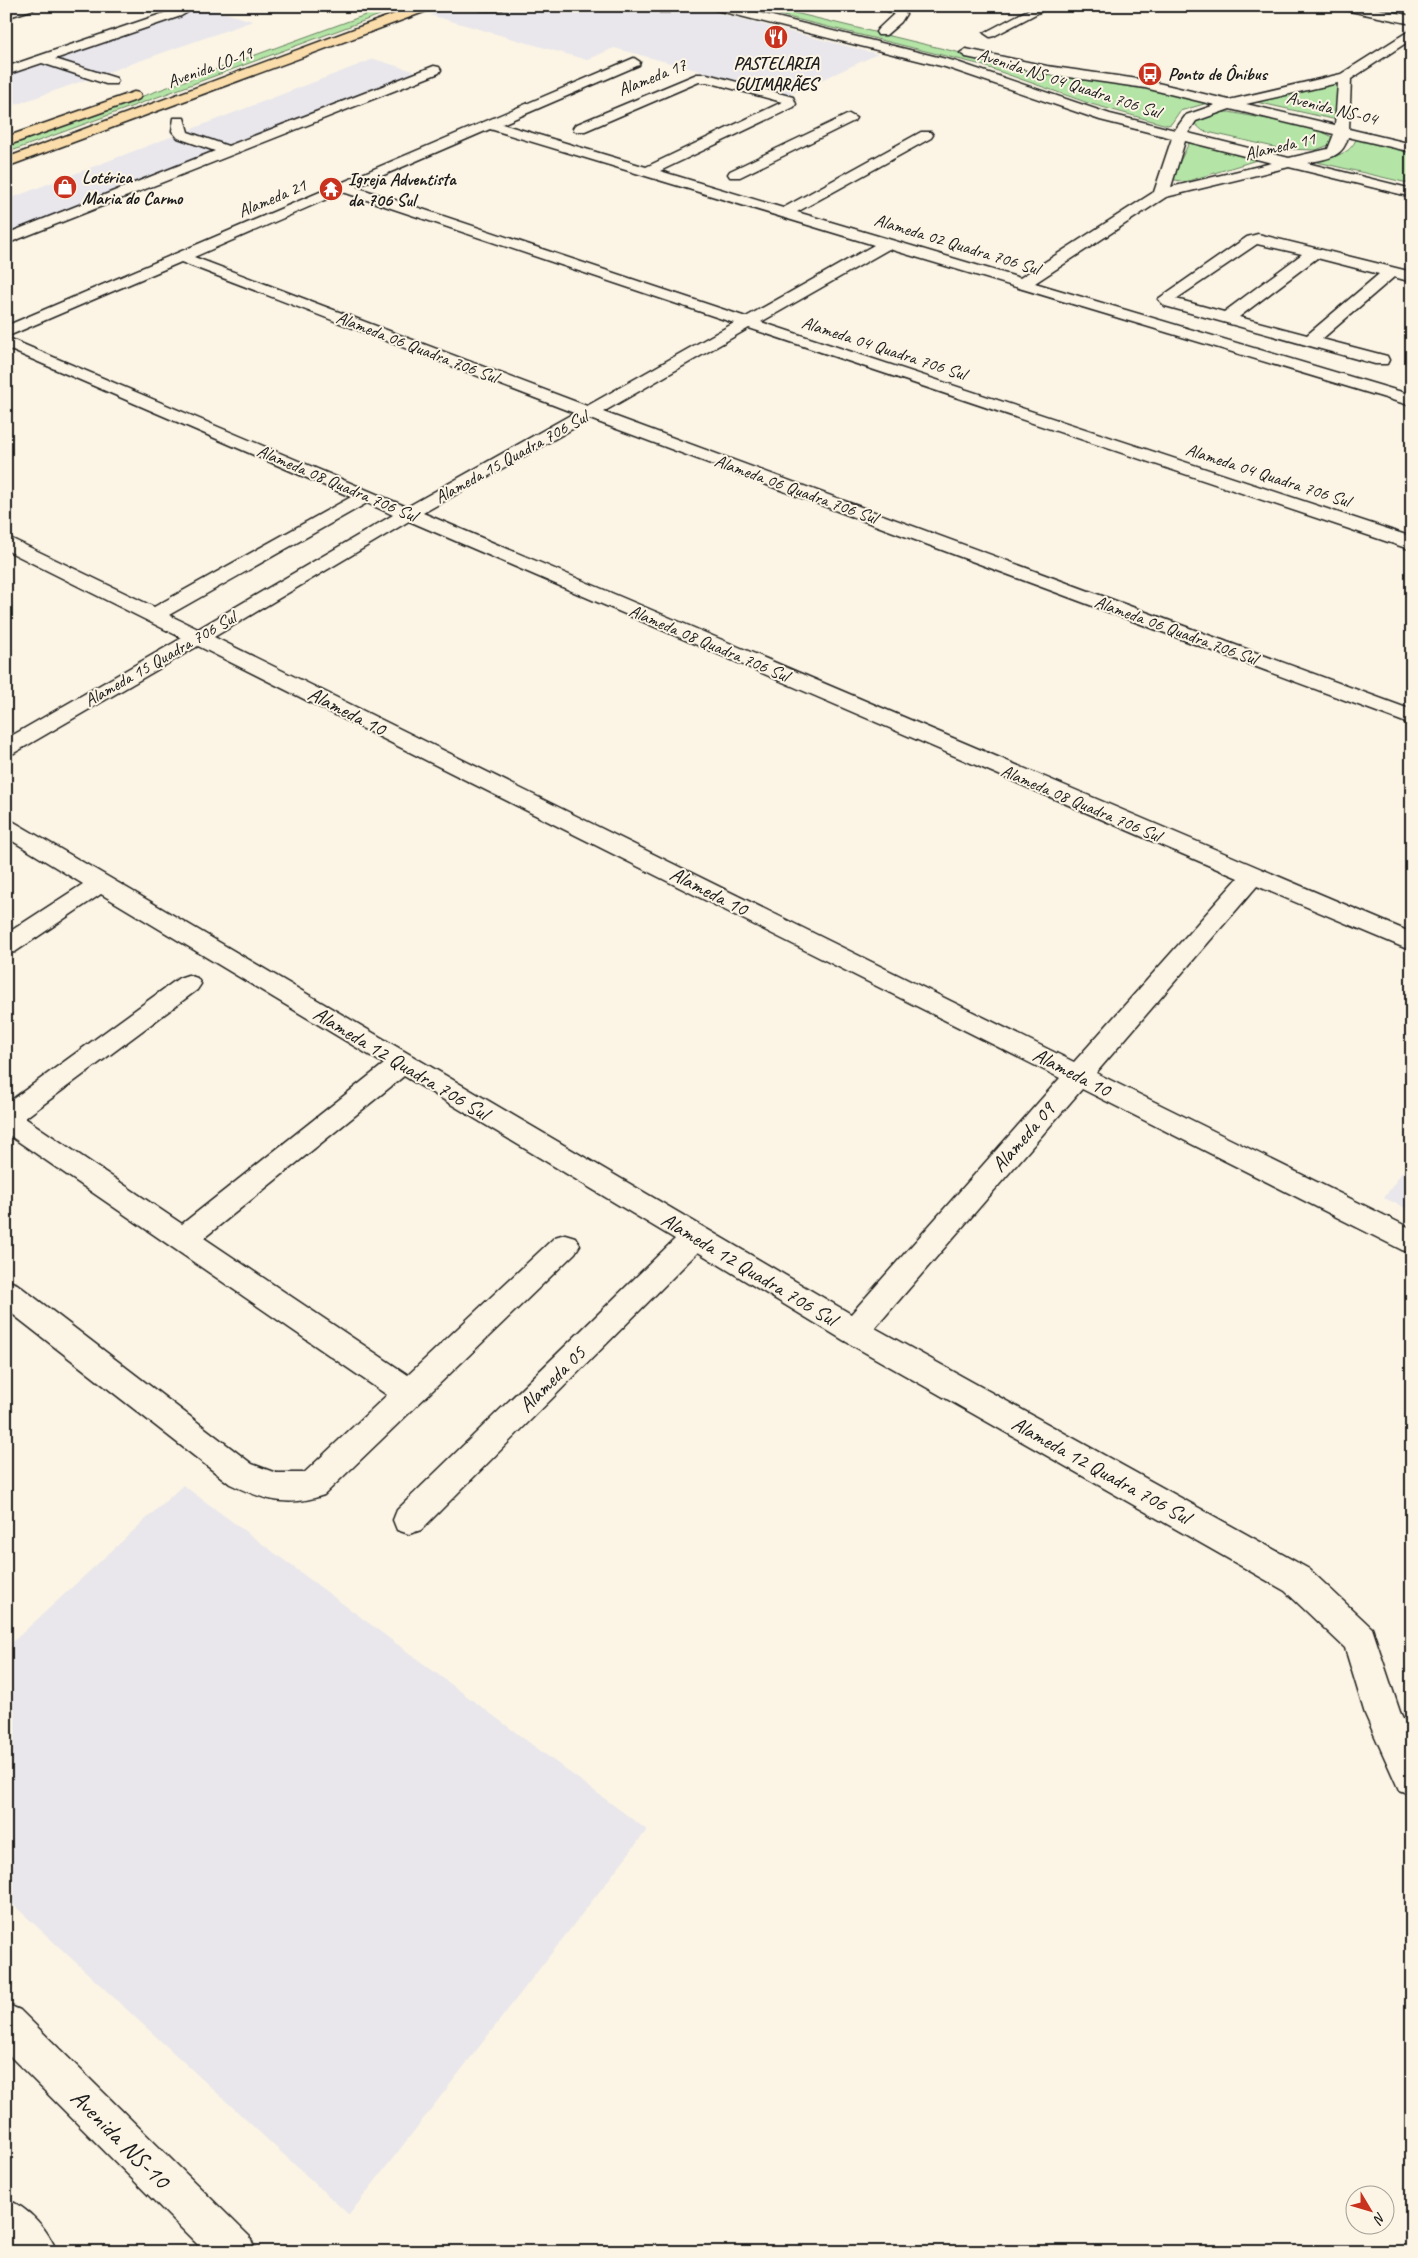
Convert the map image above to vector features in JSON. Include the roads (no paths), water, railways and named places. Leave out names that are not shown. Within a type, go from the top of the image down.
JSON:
[{"type":"main road","name":"Avenida LO-19","points":[[6,163],[428,6]]},
{"type":"main road","name":"Avenida LO-19","points":[[6,142],[143,92]]},
{"type":"street","points":[[6,14],[30,6]]},
{"type":"street","points":[[6,71],[185,10],[185,6]]},
{"type":"street","points":[[477,6],[503,6]]},
{"type":"street","name":"Avenida NS 04 Quadra 706 Sul","points":[[716,6],[940,62],[1006,83],[1061,104],[1180,136],[1412,193]]},
{"type":"street","points":[[883,6],[895,9],[900,14],[898,19],[878,31],[900,37]]},
{"type":"street","points":[[990,33],[1045,6]]},
{"type":"street","points":[[1345,6],[1412,20]]},
{"type":"street","points":[[1161,194],[1180,136],[1184,126],[1191,118],[1233,103],[1345,77],[1412,33]]},
{"type":"street","name":"Avenida NS-04","points":[[956,50],[1047,70],[1145,84],[1233,103],[1412,148]]},
{"type":"street","points":[[42,59],[110,81]]},
{"type":"street","name":"Alameda 21","points":[[6,332],[634,62]]},
{"type":"street","points":[[6,239],[434,70]]},
{"type":"street","name":"Alameda 11","points":[[1022,284],[1161,194],[1333,152],[1338,146],[1342,130],[1345,77]]},
{"type":"street","name":"Alameda 17","points":[[580,128],[697,78],[707,78],[788,100],[789,104],[647,172]]},
{"type":"street","points":[[735,174],[849,118]]},
{"type":"street","points":[[178,120],[180,131],[183,135],[228,151]]},
{"type":"street","name":"Alameda 02 Quadra 706 Sul","points":[[491,125],[1412,401]]},
{"type":"street","points":[[736,130],[760,136]]},
{"type":"street","points":[[784,213],[926,136]]},
{"type":"street","points":[[777,141],[794,145]]},
{"type":"street","name":"Alameda 04 Quadra 706 Sul","points":[[344,188],[1412,544]]},
{"type":"street","points":[[1381,360],[1171,303],[1166,299],[1252,240],[1264,239],[1412,277]]},
{"type":"street","name":"Alameda 15 Quadra 706 Sul","points":[[6,748],[408,514],[887,244]]},
{"type":"street","points":[[1227,318],[1316,252]]},
{"type":"street","name":"Alameda 06 Quadra 706 Sul","points":[[181,257],[590,413],[1410,713]]},
{"type":"street","points":[[1311,340],[1391,272]]},
{"type":"street","points":[[1233,348],[1261,327]]},
{"type":"street","name":"Alameda 08 Quadra 706 Sul","points":[[6,342],[1412,943]]},
{"type":"street","points":[[155,615],[366,496]]},
{"type":"street","name":"Alameda 10","points":[[6,542],[1412,1242]]},
{"type":"street","name":"Alameda 12 Quadra 706 Sul","points":[[6,827],[854,1331],[1298,1580],[1360,1639],[1383,1714],[1412,1778]]},
{"type":"street","name":"Alameda 09","points":[[854,1331],[1253,876]]},
{"type":"street","points":[[6,946],[100,883]]},
{"type":"street","points":[[188,984],[6,1118],[409,1393]]},
{"type":"street","points":[[183,1239],[402,1064]]},
{"type":"street","name":"Alameda 05","points":[[409,1520],[696,1237]]},
{"type":"street","points":[[6,1292],[242,1474],[272,1488],[293,1490],[313,1485],[565,1245]]},
{"type":"street","name":"Avenida NS-10","points":[[6,2024],[235,2252]]},
{"type":"street","points":[[6,2220],[36,2252]]},
{"type":"place","name":"PASTELARIA GUIMARÃES","points":[[776,37]]},
{"type":"place","name":"Ponto de Ônibus","points":[[1150,74]]},
{"type":"place","name":"Lotérica Maria do Carmo","points":[[65,187]]},
{"type":"place","name":"Igreja Adventista da 706 Sul","points":[[331,189]]}]
